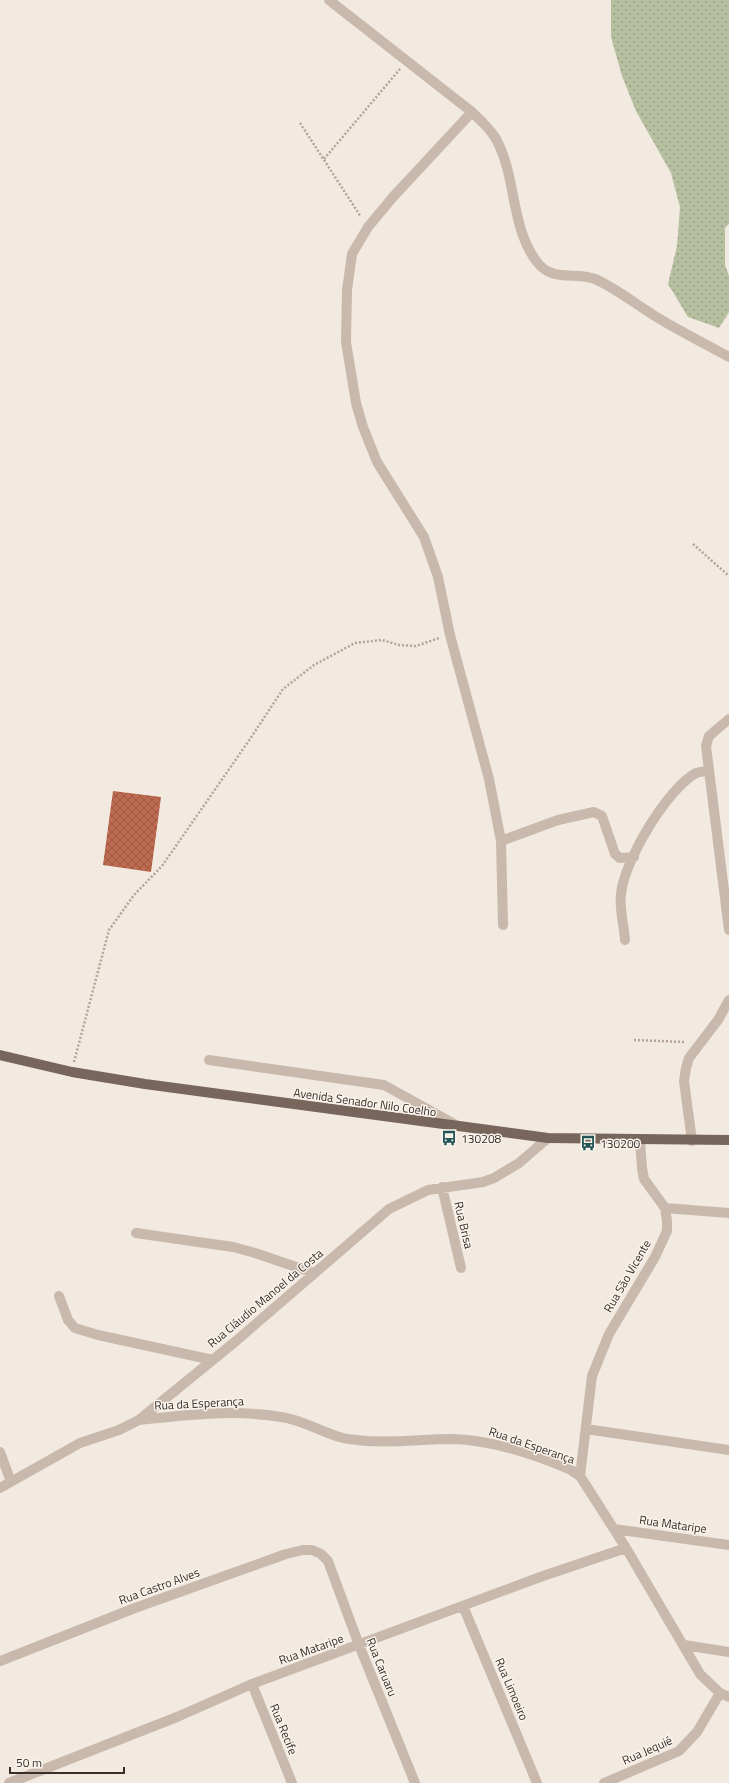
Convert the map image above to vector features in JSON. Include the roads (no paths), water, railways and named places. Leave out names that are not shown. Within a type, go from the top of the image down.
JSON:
[{"type":"main road","name":"Avenida Senador Nilo Coelho","points":[[0,1056],[72,1072],[169,1088],[461,1128],[548,1138],[692,1141],[729,1140]]},
{"type":"street","points":[[329,0],[472,112],[486,125],[496,138],[505,159],[523,238],[537,262],[549,272],[564,277],[582,275],[597,280],[657,317],[729,357]]},
{"type":"street","points":[[472,112],[393,197],[368,227],[352,254],[347,290],[346,342],[356,403],[377,462],[424,537],[438,577],[450,635],[489,779],[501,841],[503,925]]},
{"type":"street","points":[[729,719],[715,729],[707,741],[708,771],[729,930]]},
{"type":"street","points":[[625,940],[621,894],[634,857],[655,818],[684,781],[697,773],[708,771]]},
{"type":"street","points":[[501,841],[558,820],[594,812],[602,816],[615,854],[620,858],[634,857]]},
{"type":"street","points":[[692,1141],[684,1081],[689,1058],[718,1020],[729,1000]]},
{"type":"street","points":[[209,1060],[384,1085],[461,1128]]},
{"type":"street","name":"Rua Cláudio Manoel da Costa","points":[[0,1488],[80,1443],[119,1430],[139,1420],[213,1360],[389,1209],[428,1190],[483,1182],[494,1178],[519,1163],[548,1138]]},
{"type":"street","name":"Rua São Vicente","points":[[580,1476],[592,1376],[599,1355],[609,1334],[655,1258],[667,1231],[668,1221],[665,1208],[644,1179],[640,1140]]},
{"type":"street","name":"Rua Brisa","points":[[442,1187],[461,1268]]},
{"type":"street","points":[[665,1208],[729,1213]]},
{"type":"street","points":[[136,1233],[234,1247],[314,1273]]},
{"type":"street","points":[[59,1296],[68,1320],[75,1328],[98,1335],[213,1360]]},
{"type":"street","name":"Rua da Esperança","points":[[139,1420],[200,1414],[252,1414],[280,1416],[300,1421],[343,1438],[368,1441],[452,1439],[480,1441],[502,1446],[560,1466],[580,1476],[626,1548],[700,1674],[724,1695]]},
{"type":"street","points":[[586,1429],[729,1450]]},
{"type":"street","points":[[0,1452],[11,1482]]},
{"type":"street","name":"Rua Mataripe","points":[[614,1530],[729,1545]]},
{"type":"street","name":"Rua Mataripe","points":[[9,1783],[177,1717],[252,1684],[626,1548]]},
{"type":"street","name":"Rua Castro Alves","points":[[0,1662],[135,1608],[286,1554],[302,1550],[312,1550],[321,1554],[328,1561]]},
{"type":"street","name":"Rua Caruaru","points":[[328,1561],[359,1645],[415,1783]]},
{"type":"street","name":"Rua Limoeiro","points":[[463,1606],[537,1783]]},
{"type":"street","points":[[684,1645],[729,1652]]},
{"type":"street","name":"Rua Recife","points":[[252,1684],[292,1783]]},
{"type":"street","name":"Rua Jequié","points":[[604,1783],[619,1781],[679,1751],[697,1732],[724,1695]]},
{"type":"place","name":"130208","points":[[449,1138]]},
{"type":"place","name":"130200","points":[[588,1143]]}]
